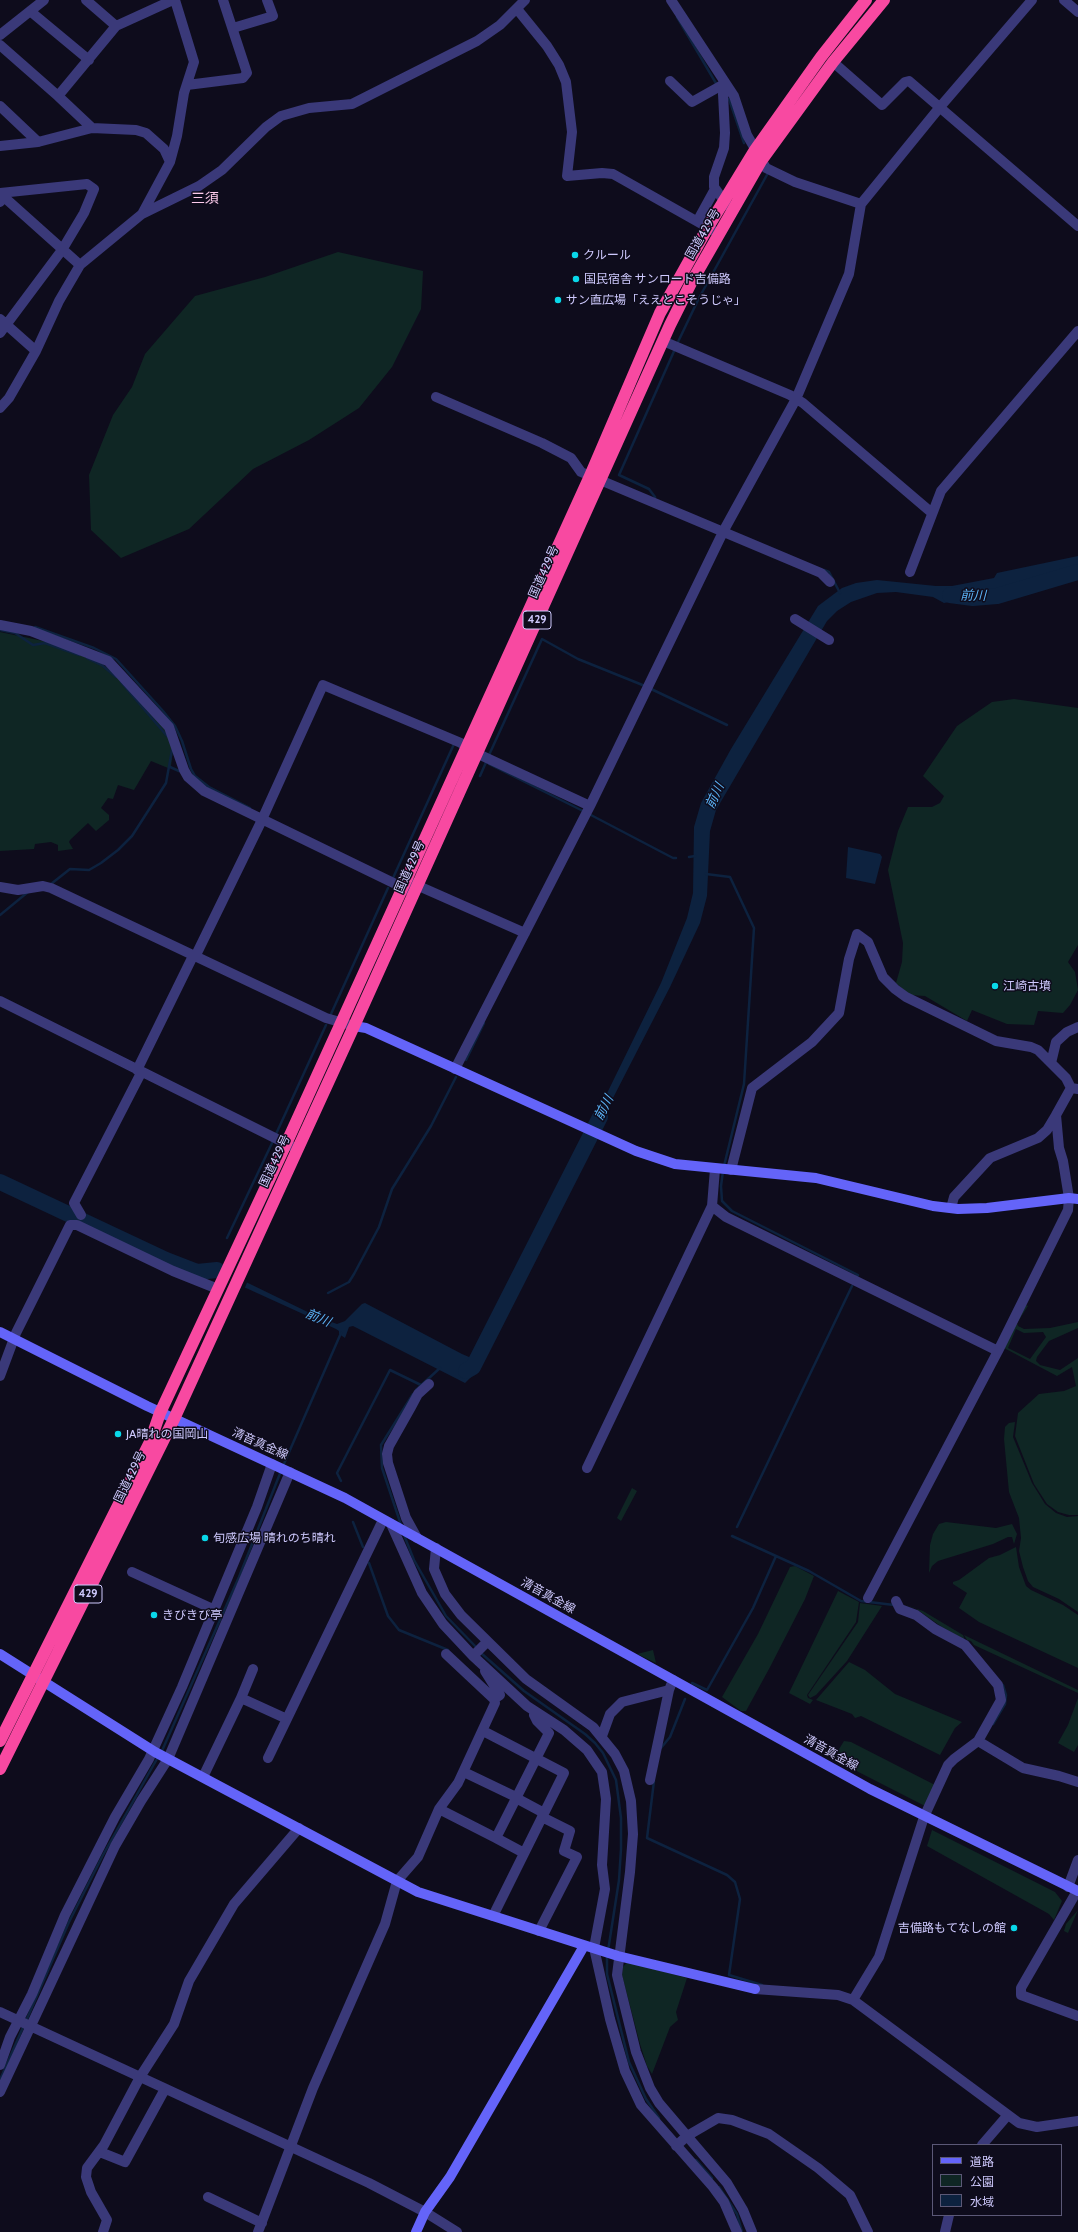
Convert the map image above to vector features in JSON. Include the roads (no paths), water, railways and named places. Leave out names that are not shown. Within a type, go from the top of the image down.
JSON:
[{"type":"highway","name":"国道429号","points":[[0,1742],[150,1442],[160,1413],[229,1264],[354,1026],[415,889],[480,754],[595,478],[660,313],[723,201],[755,150],[829,47],[866,0]]},
{"type":"highway","name":"国道429号","points":[[595,478],[691,283],[761,161],[836,58],[884,0]]},
{"type":"highway","points":[[829,47],[836,58]]},
{"type":"highway","name":"国道429号","points":[[0,1769],[44,1684],[174,1419],[241,1270],[341,1023],[404,884],[480,754]]},
{"type":"street","points":[[0,35],[44,0]]},
{"type":"street","points":[[86,0],[116,26]]},
{"type":"street","points":[[58,96],[116,26],[174,0],[194,62],[187,85],[177,136],[170,162],[142,214]]},
{"type":"street","points":[[187,85],[243,78],[247,73],[223,0]]},
{"type":"street","points":[[233,28],[273,16],[267,0]]},
{"type":"street","points":[[0,408],[9,398],[36,351],[59,301],[80,265],[142,214],[199,186],[222,170],[266,127],[281,116],[309,108],[352,104],[477,41],[500,25],[525,0]]},
{"type":"street","points":[[671,0],[725,86],[734,96],[747,135],[766,168],[796,182],[861,204]]},
{"type":"street","points":[[455,1068],[588,810],[725,530],[796,399],[849,274],[861,204],[940,107],[1032,0]]},
{"type":"street","points":[[1064,0],[1078,12]]},
{"type":"street","points":[[517,9],[547,46],[559,65],[566,82],[572,132],[567,176],[602,173],[612,174],[698,220],[719,234]]},
{"type":"street","points":[[30,11],[89,60]]},
{"type":"street","points":[[0,45],[92,128]]},
{"type":"street","points":[[836,58],[882,105],[905,82],[909,81],[1078,226]]},
{"type":"street","points":[[670,81],[692,102],[725,86]]},
{"type":"street","points":[[725,86],[723,94],[725,134],[724,148],[714,178],[715,189],[723,201],[733,211]]},
{"type":"street","points":[[0,106],[38,142]]},
{"type":"street","points":[[0,146],[38,142],[92,128],[136,130],[146,133],[164,149],[170,162]]},
{"type":"street","points":[[2,196],[87,184],[94,189],[84,213],[62,250],[2,326],[36,351]]},
{"type":"street","points":[[698,220],[715,189]]},
{"type":"street","points":[[2,196],[80,265]]},
{"type":"street","points":[[910,572],[941,491],[1078,331]]},
{"type":"street","points":[[663,341],[796,399],[932,513]]},
{"type":"street","points":[[436,397],[542,443],[571,458],[581,472],[725,530],[820,572],[830,582]]},
{"type":"street","points":[[796,620],[828,640]]},
{"type":"street","points":[[0,625],[31,631],[108,661],[169,727],[188,777],[204,791],[415,889],[525,933]]},
{"type":"street","points":[[81,1215],[74,1203],[262,819],[323,685],[480,754],[588,810]]},
{"type":"street","points":[[0,887],[18,890],[43,886],[51,888],[194,957],[341,1023],[366,1028],[580,1125],[665,1161],[723,1170],[816,1178],[933,1206],[951,1208],[987,1208],[1073,1198]]},
{"type":"street","points":[[586,1468],[712,1206],[715,1191],[752,1088],[812,1042],[839,1013],[849,959],[857,934],[868,942],[883,977],[906,997],[997,1041],[1031,1047],[1038,1050],[1076,1089],[1056,1115],[1047,1130],[1038,1138],[990,1158],[954,1197],[951,1208]]},
{"type":"street","points":[[0,1001],[291,1146]]},
{"type":"street","points":[[1051,1063],[1056,1042],[1067,1032],[1078,1027]]},
{"type":"street","points":[[868,1598],[998,1351],[1073,1198],[1059,1148],[1056,1115]]},
{"type":"street","points":[[712,1206],[726,1217],[998,1351]]},
{"type":"street","points":[[0,1372],[14,1339],[70,1224],[77,1225],[173,1271],[219,1287]]},
{"type":"street","name":"清音真金線","points":[[0,1332],[160,1413],[345,1498],[436,1548],[671,1685],[924,1817],[1075,1890]]},
{"type":"street","points":[[416,1538],[406,1518],[388,1463],[387,1454],[389,1446],[410,1407],[418,1394],[429,1384]]},
{"type":"street","points":[[0,2092],[24,2024],[32,1994],[65,1914],[115,1817],[160,1754],[215,1610],[274,1465]]},
{"type":"street","points":[[0,2065],[24,2024],[115,1846],[140,1801],[289,1471]]},
{"type":"street","points":[[390,1524],[428,1604],[443,1624],[579,1717],[602,1736],[615,1754],[624,1771],[628,1785],[632,1818],[632,1858],[615,1955],[618,1986],[641,2067],[681,2142],[717,2192],[730,2214],[737,2232]]},
{"type":"street","points":[[268,1758],[390,1524]]},
{"type":"street","points":[[208,2197],[260,2227],[289,2146],[385,1924],[397,1881],[418,1857],[441,1810],[458,1783],[496,1698],[500,1695],[486,1675],[479,1649],[461,1615],[445,1594],[434,1569],[436,1548]]},
{"type":"street","points":[[132,1572],[215,1610]]},
{"type":"street","points":[[853,2000],[879,1957],[924,1817],[948,1765],[980,1742],[1001,1700],[998,1685],[965,1645],[935,1629],[916,1615],[897,1604]]},
{"type":"street","points":[[0,1654],[44,1684],[160,1754],[418,1892],[615,1955],[755,1989],[790,1993],[838,1995],[853,2000],[1007,2116],[1019,2123],[1033,2126],[1078,2121]]},
{"type":"street","points":[[446,1654],[496,1698]]},
{"type":"street","points":[[416,2232],[425,2212],[450,2177],[593,1948],[605,1889],[602,1865],[606,1799],[605,1785],[596,1760],[564,1730],[536,1712],[484,1666]]},
{"type":"street","points":[[203,1777],[241,1698],[253,1669]]},
{"type":"street","points":[[602,1736],[610,1714],[622,1702],[671,1685]]},
{"type":"street","points":[[650,1780],[671,1685]]},
{"type":"street","points":[[241,1698],[287,1719]]},
{"type":"street","points":[[496,1838],[549,1733],[537,1721],[534,1715],[536,1712]]},
{"type":"street","points":[[487,1734],[564,1773],[493,1916]]},
{"type":"street","points":[[980,1742],[1023,1768],[1078,1782]]},
{"type":"street","points":[[468,1774],[516,1798],[570,1832],[564,1851],[577,1857],[539,1931]]},
{"type":"street","points":[[441,1810],[524,1853]]},
{"type":"street","points":[[103,2232],[107,2220],[91,2192],[86,2177],[87,2168],[100,2152],[140,2077],[174,2024],[189,1981],[234,1904],[299,1828]]},
{"type":"street","points":[[1078,1860],[1075,1890],[1021,1988],[1021,1995],[1078,2016]]},
{"type":"street","points":[[593,1948],[610,2019],[630,2084],[649,2116],[681,2142],[730,2187],[744,2210],[752,2232]]},
{"type":"street","points":[[0,2012],[289,2146],[425,2212],[457,2232]]},
{"type":"street","points":[[100,2152],[125,2162],[165,2089]]},
{"type":"street","points":[[983,2144],[1007,2116]]},
{"type":"street","points":[[681,2142],[710,2122],[724,2118],[769,2134],[818,2168],[850,2195],[868,2232]]},
{"type":"street","points":[[946,2232],[949,2216]]},
{"type":"water","points":[[1078,556],[1078,574],[944,603],[933,597],[896,592],[877,593],[851,602],[837,611],[827,621],[716,810],[710,831],[707,896],[700,923],[670,987],[594,1135],[588,1132],[661,983],[687,918],[693,893],[694,827],[701,803],[731,749],[818,606],[842,588],[856,583],[877,580],[936,586],[952,586],[994,578],[997,573]]},
{"type":"water","points":[[848,847],[880,854],[882,857],[875,884],[846,878]]},
{"type":"water","points":[[215,1263],[248,1283],[318,1317],[337,1324],[345,1321],[362,1304],[365,1303],[462,1354],[469,1357],[476,1355],[481,1357],[472,1376],[465,1383],[353,1326],[349,1327],[345,1338],[339,1334],[339,1331],[336,1329],[246,1288],[194,1272],[195,1269]]},
{"type":"waterway","points":[[677,17],[717,85]]},
{"type":"waterway","points":[[729,99],[744,143]]},
{"type":"waterway","points":[[677,344],[699,298],[768,173]]},
{"type":"waterway","points":[[655,500],[655,497],[649,489],[619,475],[675,349]]},
{"type":"waterway","points":[[824,570],[829,572],[840,593]]},
{"type":"waterway","name":"前川","points":[[950,595],[973,598],[997,596],[1078,572]]},
{"type":"waterway","points":[[35,627],[94,648],[116,659],[175,726],[195,776],[209,787],[250,808]]},
{"type":"waterway","points":[[0,630],[15,633],[33,645],[45,643],[79,655]]},
{"type":"waterway","points":[[489,755],[542,639],[578,659],[645,686]]},
{"type":"waterway","points":[[87,658],[102,665],[116,677]]},
{"type":"waterway","points":[[121,682],[167,736]]},
{"type":"waterway","points":[[649,688],[727,725]]},
{"type":"waterway","points":[[393,878],[454,744]]},
{"type":"waterway","points":[[51,884],[70,869],[89,870],[101,863],[118,850],[132,836],[166,783],[172,750]]},
{"type":"waterway","points":[[480,776],[487,760]]},
{"type":"waterway","points":[[489,764],[585,812]]},
{"type":"waterway","points":[[170,767],[179,771]]},
{"type":"waterway","points":[[589,814],[673,858],[676,858]]},
{"type":"waterway","points":[[689,857],[695,856]]},
{"type":"waterway","points":[[706,874],[730,877],[754,928],[744,1084],[724,1166]]},
{"type":"waterway","points":[[331,1014],[388,888]]},
{"type":"waterway","points":[[0,915],[28,892]]},
{"type":"waterway","points":[[466,1060],[484,1023]]},
{"type":"waterway","points":[[276,1134],[326,1025]]},
{"type":"waterway","points":[[328,1293],[349,1282],[354,1274],[379,1227],[392,1189],[431,1126],[456,1077]]},
{"type":"waterway","name":"前川","points":[[466,1371],[473,1367],[600,1117]]},
{"type":"waterway","points":[[227,1238],[273,1141]]},
{"type":"waterway","points":[[723,1171],[721,1186],[722,1201],[732,1211],[858,1275],[857,1276]]},
{"type":"waterway","name":"前川","points":[[0,1182],[166,1260],[197,1272],[217,1270]]},
{"type":"waterway","points":[[737,1527],[852,1286]]},
{"type":"waterway","points":[[283,1466],[341,1333]]},
{"type":"waterway","points":[[416,1390],[440,1368]]},
{"type":"waterway","points":[[341,1481],[337,1473],[390,1370],[421,1385]]},
{"type":"waterway","points":[[401,1525],[382,1468],[381,1445],[413,1394]]},
{"type":"waterway","points":[[161,1753],[239,1577],[281,1471]]},
{"type":"waterway","points":[[353,1522],[363,1547]]},
{"type":"waterway","points":[[404,1535],[414,1560],[446,1616],[478,1649]]},
{"type":"waterway","points":[[732,1536],[809,1571],[861,1601],[894,1605]]},
{"type":"waterway","points":[[692,1683],[707,1690],[753,1608],[776,1556]]},
{"type":"waterway","points":[[369,1563],[388,1616],[399,1630],[448,1650]]},
{"type":"waterway","points":[[481,1653],[524,1691],[585,1734],[595,1743],[603,1753],[616,1780],[621,1818],[621,1849],[619,1880],[608,1951]]},
{"type":"waterway","points":[[993,1724],[1005,1704],[1006,1695],[1003,1685]]},
{"type":"waterway","points":[[661,1748],[670,1737],[685,1699]]},
{"type":"waterway","points":[[26,2021],[69,1922],[103,1855],[158,1757]]},
{"type":"waterway","points":[[654,1781],[647,1838],[727,1875],[735,1882],[740,1899],[729,1975],[762,1985]]},
{"type":"waterway","points":[[607,1956],[607,1974],[629,2062],[646,2099],[659,2118]]},
{"type":"waterway","points":[[0,2080],[24,2025]]},
{"type":"waterway","points":[[696,2160],[712,2178]]},
{"type":"waterway","points":[[719,2187],[737,2214],[742,2232]]},
{"type":"place","name":"クルール","points":[[575,255]]},
{"type":"place","name":"国民宿舎 サンロード吉備路","points":[[576,279]]},
{"type":"place","name":"サン直広場「ええとこそうじゃ」","points":[[558,300]]},
{"type":"place","name":"江崎古墳","points":[[995,986]]},
{"type":"place","name":"JA晴れの国岡山","points":[[118,1434]]},
{"type":"place","name":"旬感広場 晴れのち晴れ","points":[[205,1538]]},
{"type":"place","name":"きびきび亭","points":[[154,1615]]},
{"type":"place","name":"吉備路もてなしの館","points":[[1014,1928]]},
{"type":"district","name":"三須","points":[[205,199]]}]
